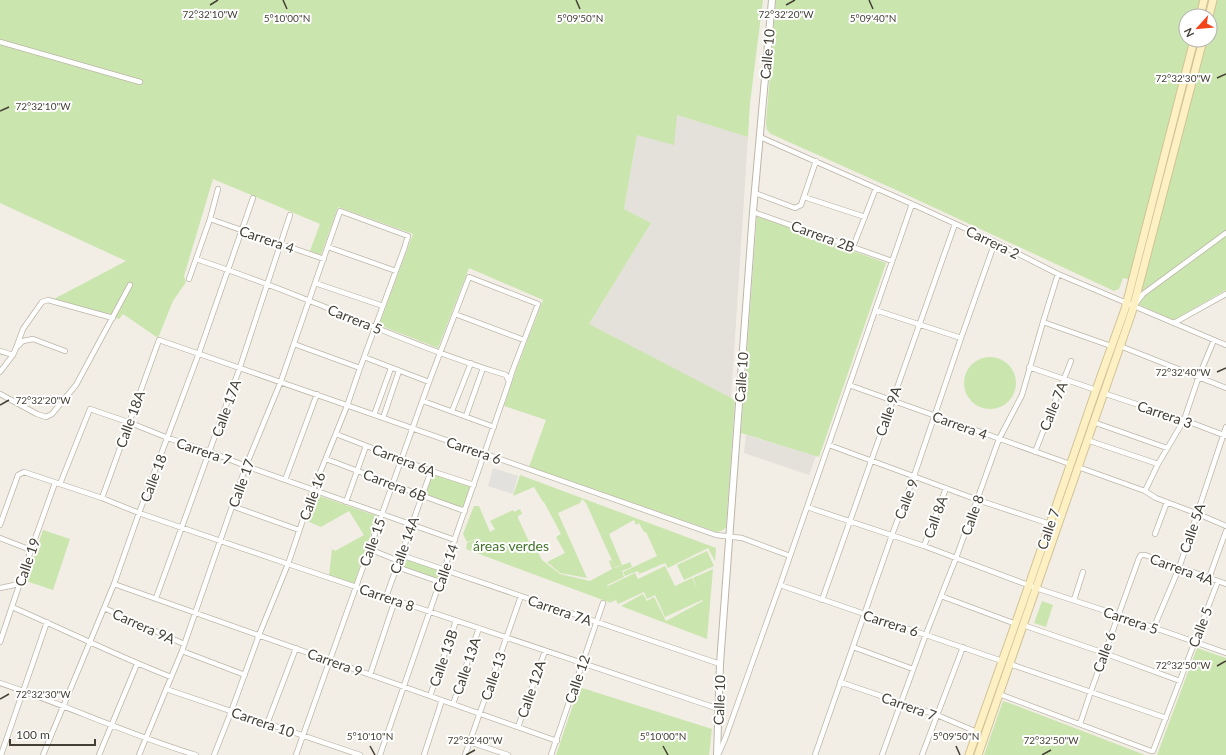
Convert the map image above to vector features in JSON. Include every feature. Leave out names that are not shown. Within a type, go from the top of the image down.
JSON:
[{"type":"main road","points":[[1130,305],[1192,48]]},
{"type":"main road","points":[[1130,305],[1201,48]]},
{"type":"main road","name":"Calle 7","points":[[1033,586],[1050,524],[1074,466],[1087,440],[1120,346],[1130,305]]},
{"type":"main road","name":"Calle 7","points":[[978,755],[1010,664],[1020,624],[1074,466],[1096,390],[1112,346],[1130,305]]},
{"type":"main road","name":"Calle 7","points":[[969,755],[1002,661],[1020,624]]},
{"type":"street","name":"Calle 10","points":[[717,755],[720,664],[729,537],[755,193],[772,0]]},
{"type":"street","points":[[0,42],[140,82]]},
{"type":"street","name":"Carrera 2","points":[[760,137],[995,242],[1058,274],[1226,345]]},
{"type":"street","points":[[755,193],[795,208],[800,206],[816,161]]},
{"type":"street","points":[[853,247],[876,188]]},
{"type":"street","points":[[189,279],[210,219],[218,190]]},
{"type":"street","points":[[804,197],[865,217]]},
{"type":"street","name":"Calle 18","points":[[43,755],[114,584],[139,512],[199,353],[253,198]]},
{"type":"street","name":"Calle 10","points":[[717,755],[725,739],[780,585],[912,204]]},
{"type":"street","name":"Calle 16","points":[[214,755],[259,635],[288,564],[313,490],[348,406],[360,368],[408,236],[340,211]]},
{"type":"street","name":"Calle 17","points":[[139,755],[196,613],[246,466],[281,381],[340,211]]},
{"type":"street","name":"Carrera 2B","points":[[754,212],[892,261]]},
{"type":"street","name":"Calle 17A","points":[[156,598],[240,367],[290,216]]},
{"type":"street","name":"Carrera 4","points":[[210,219],[324,259]]},
{"type":"street","name":"Calle 9A","points":[[822,600],[955,224]]},
{"type":"street","points":[[1130,305],[1226,233]]},
{"type":"street","name":"Calle 9","points":[[815,755],[995,242]]},
{"type":"street","points":[[328,247],[396,271]]},
{"type":"street","name":"Carrera 5","points":[[196,259],[268,284],[375,327],[483,368],[506,375],[509,382]]},
{"type":"street","name":"Calle 8","points":[[882,755],[926,634],[978,500],[999,439],[1022,395],[1029,367],[1058,274]]},
{"type":"street","name":"Calle 15","points":[[296,755],[429,382],[469,277],[538,304],[524,340]]},
{"type":"street","points":[[315,283],[383,306]]},
{"type":"street","points":[[0,394],[37,414],[46,417],[52,414],[76,385],[130,285]]},
{"type":"street","points":[[1174,323],[1226,294]]},
{"type":"street","points":[[0,372],[13,355],[23,329],[42,302],[48,300],[113,318]]},
{"type":"street","points":[[875,310],[961,338]]},
{"type":"street","points":[[456,314],[524,340]]},
{"type":"street","points":[[1043,322],[1112,346]]},
{"type":"street","points":[[16,348],[23,341],[33,338],[65,351]]},
{"type":"street","name":"Carrera 6","points":[[159,340],[281,381],[716,536],[742,538],[790,556]]},
{"type":"street","name":"Calle 18A","points":[[102,498],[128,422],[159,340]]},
{"type":"street","name":"Calle 14","points":[[380,755],[524,340]]},
{"type":"street","points":[[1146,491],[1158,464],[1184,420],[1199,376],[1214,340]]},
{"type":"street","points":[[294,344],[360,368]]},
{"type":"street","points":[[1120,346],[1199,376],[1226,388]]},
{"type":"street","points":[[0,352],[13,355]]},
{"type":"street","points":[[364,357],[429,382]]},
{"type":"street","name":"Calle 7A","points":[[1035,452],[1071,361]]},
{"type":"street","points":[[452,411],[471,363]]},
{"type":"street","points":[[1029,367],[1096,390]]},
{"type":"street","points":[[374,415],[391,368]]},
{"type":"street","points":[[466,416],[483,368]]},
{"type":"street","points":[[383,418],[399,371]]},
{"type":"street","name":"Carrera 4","points":[[849,385],[1146,491],[1156,498],[1226,526]]},
{"type":"street","name":"Carrera 3","points":[[1103,393],[1184,420],[1225,436]]},
{"type":"street","points":[[285,480],[317,394]]},
{"type":"street","points":[[423,401],[494,427]]},
{"type":"street","name":"Carrera 7","points":[[60,484],[90,409],[454,540]]},
{"type":"street","points":[[1093,422],[1167,448]]},
{"type":"street","name":"Calle 5A","points":[[1154,627],[1179,568],[1225,436],[1226,428]]},
{"type":"street","name":"Carrera 6A","points":[[336,434],[431,471],[474,485]]},
{"type":"street","points":[[1087,440],[1158,464]]},
{"type":"street","points":[[829,444],[978,500],[1050,524]]},
{"type":"street","points":[[346,502],[366,446]]},
{"type":"street","name":"Carrera 6B","points":[[326,459],[392,485],[465,511]]},
{"type":"street","name":"Calle 14A","points":[[386,597],[431,471]]},
{"type":"street","name":"Carrera 8","points":[[0,525],[18,475],[24,472],[102,498],[220,541],[719,710]]},
{"type":"street","name":"Calle 19","points":[[0,642],[55,483]]},
{"type":"street","name":"Call 8A","points":[[924,546],[946,488]]},
{"type":"street","points":[[1155,534],[1167,502]]},
{"type":"street","points":[[232,506],[299,530]]},
{"type":"street","points":[[807,507],[924,546],[1033,586]]},
{"type":"street","points":[[1208,578],[1226,531]]},
{"type":"street","points":[[0,538],[31,550]]},
{"type":"street","points":[[370,549],[399,561]]},
{"type":"street","name":"Carrera 7A","points":[[401,555],[720,664]]},
{"type":"street","name":"Carrera 4A","points":[[1138,558],[1141,555],[1145,555],[1226,584]]},
{"type":"street","name":"Calle 6","points":[[1080,724],[1090,691],[1138,558]]},
{"type":"street","points":[[397,567],[440,582]]},
{"type":"street","points":[[1074,600],[1083,572]]},
{"type":"street","name":"Calle 5","points":[[1166,718],[1218,582]]},
{"type":"street","points":[[0,588],[19,584]]},
{"type":"street","name":"Carrera 9","points":[[114,584],[556,741]]},
{"type":"street","name":"Carrera 6","points":[[780,585],[1002,661]]},
{"type":"street","name":"Carrera 5","points":[[1033,586],[1118,614],[1226,653]]},
{"type":"street","name":"Calle 13","points":[[465,755],[521,596]]},
{"type":"street","points":[[941,596],[1104,652],[1180,681]]},
{"type":"street","points":[[370,674],[395,600]]},
{"type":"street","name":"Calle 12","points":[[551,755],[603,603]]},
{"type":"street","points":[[12,607],[137,664],[171,677]]},
{"type":"street","name":"Carrera 9A","points":[[104,608],[184,644]]},
{"type":"street","name":"Calle 13B","points":[[430,696],[456,621]]},
{"type":"street","points":[[1,755],[47,622]]},
{"type":"street","name":"Calle 13A","points":[[453,704],[479,628]]},
{"type":"street","points":[[853,647],[913,669]]},
{"type":"street","points":[[922,755],[963,647]]},
{"type":"street","points":[[267,724],[296,648]]},
{"type":"street","name":"Carrera 9A","points":[[182,650],[245,675]]},
{"type":"street","name":"Calle 12A","points":[[518,727],[545,650]]},
{"type":"street","points":[[100,755],[137,664]]},
{"type":"street","points":[[999,694],[1151,752],[1155,747],[1166,718],[1010,664]]},
{"type":"street","name":"Carrera 7","points":[[840,682],[937,715],[977,732]]},
{"type":"street","points":[[0,683],[23,690],[146,738],[179,753],[196,755]]},
{"type":"street","name":"Carrera 10","points":[[166,689],[360,755]]},
{"type":"street","name":"Calle 13A","points":[[424,755],[442,700]]},
{"type":"street","points":[[470,742],[508,755]]},
{"type":"shaded area","points":[[677,115],[748,137],[731,399],[589,324],[651,223],[624,209],[637,134]]},
{"type":"shaded area","points":[[746,435],[816,456],[809,475],[744,453]]},
{"type":"shaded area","points":[[493,468],[518,476],[513,494],[488,486]]},
{"type":"green space","points":[[0,0],[763,0],[750,103],[748,137],[677,115],[674,145],[637,135],[624,209],[651,223],[589,324],[735,400],[726,527],[717,532],[529,467],[546,420],[504,406],[543,300],[469,268],[438,348],[379,325],[413,234],[338,207],[321,255],[310,251],[320,224],[213,179],[184,276],[186,282],[173,301],[158,338],[123,314],[119,319],[52,300],[126,261],[0,203]]},
{"type":"green space","points":[[776,0],[1226,0],[1226,290],[1174,320],[1137,304],[1142,283],[1123,278],[1119,289],[1114,291],[771,134],[767,130],[766,123]]},
{"type":"green space","points":[[757,216],[886,263],[819,457],[741,433]]},
{"type":"green space","points":[[985,357],[995,357],[1009,364],[1016,378],[1016,388],[1009,402],[995,409],[985,409],[975,405],[968,398],[964,388],[964,378],[968,368],[975,361]]},
{"type":"green space","points":[[432,473],[471,487],[462,508],[424,495]]},
{"type":"green space","points":[[520,475],[716,548],[715,561],[708,548],[668,568],[665,563],[639,574],[638,571],[625,576],[623,572],[657,556],[646,532],[644,532],[639,523],[636,525],[634,520],[609,534],[622,565],[615,567],[586,503],[582,499],[580,503],[558,513],[587,578],[560,573],[547,562],[565,553],[556,537],[561,534],[534,487],[513,496]]},
{"type":"green space","points":[[317,495],[377,516],[354,584],[329,576],[332,549],[335,551],[364,535],[349,511],[321,527],[307,521]]},
{"type":"green space","name":"áreas verdes","points":[[474,506],[479,506],[490,532],[495,529],[490,521],[513,510],[514,512],[520,509],[522,514],[518,516],[518,518],[531,546],[534,545],[542,560],[560,574],[590,581],[612,569],[609,561],[611,560],[615,567],[630,562],[632,567],[622,571],[624,577],[607,585],[609,590],[608,586],[635,573],[638,579],[665,566],[675,586],[692,578],[698,590],[693,578],[713,569],[707,639],[621,606],[643,594],[647,601],[654,597],[666,621],[703,601],[702,600],[665,617],[655,595],[647,599],[644,592],[618,604],[616,600],[611,602],[609,598],[611,603],[466,549],[467,543],[480,537],[467,542],[463,534]]},
{"type":"green space","points":[[43,530],[70,539],[53,590],[26,581]]},
{"type":"green space","points":[[707,551],[714,566],[684,580],[677,565]]},
{"type":"green space","points":[[401,557],[443,572],[439,581],[398,566]]},
{"type":"green space","points":[[1042,601],[1053,605],[1046,627],[1034,623]]},
{"type":"green space","points":[[1197,648],[1226,658],[1226,755],[1157,755]]},
{"type":"green space","points":[[579,687],[712,729],[709,755],[556,755]]},
{"type":"green space","points":[[1003,701],[1012,704],[1145,755],[984,755]]}]
